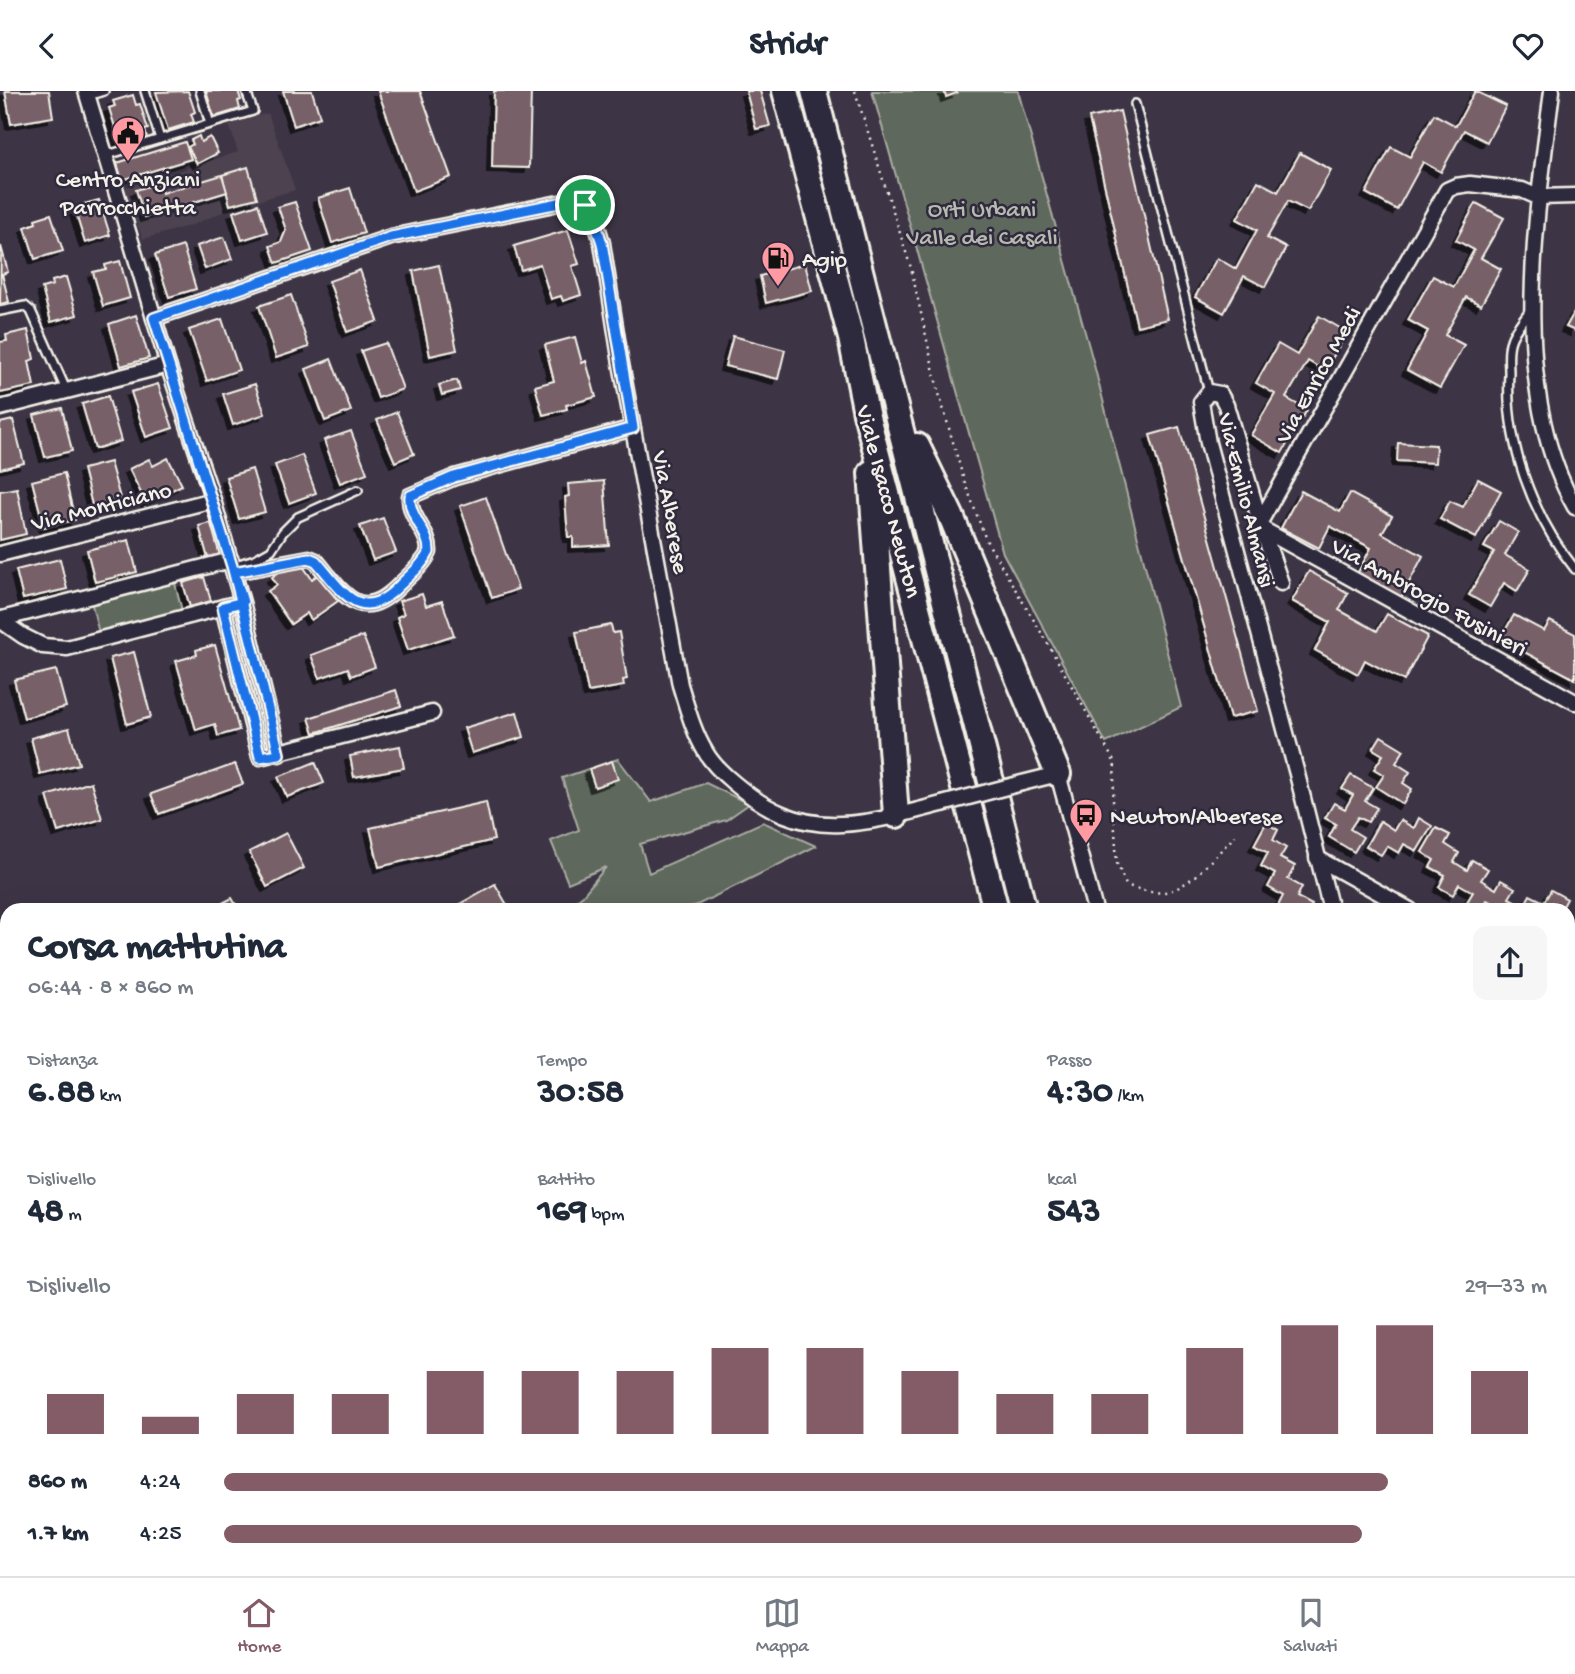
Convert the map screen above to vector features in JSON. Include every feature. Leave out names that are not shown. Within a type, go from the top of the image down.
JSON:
[{"type":"highway","name":"Viale Isacco Newton","points":[[785,91],[851,338],[866,413],[994,903]]},
{"type":"highway","name":"Viale Isacco Newton","points":[[814,91],[1022,903]]},
{"type":"highway","points":[[895,402],[951,516],[1058,774]]},
{"type":"highway","points":[[866,413],[896,815]]},
{"type":"street","points":[[1552,91],[1538,197],[1533,305],[1536,377],[1555,466],[1575,507]]},
{"type":"street","points":[[87,94],[168,365],[213,500],[243,602],[279,754]]},
{"type":"street","name":"Via Enrico Medi","points":[[1262,526],[1443,194],[1460,185],[1482,185],[1522,190],[1538,197],[1575,197]]},
{"type":"street","name":"Via Alberese","points":[[154,318],[391,237],[564,202],[579,202],[590,211],[602,243],[680,685],[692,723],[715,765],[741,789],[781,816],[796,821],[832,825],[870,821],[1058,774]]},
{"type":"street","points":[[0,408],[168,365]]},
{"type":"street","name":"Via Enrico Medi","points":[[1209,392],[1220,394],[1226,405],[1262,526]]},
{"type":"street","name":"Via Emilio Almansi","points":[[1209,392],[1201,403],[1206,432],[1329,903]]},
{"type":"street","points":[[1,619],[232,566],[309,558],[316,561],[349,600],[367,605],[377,603],[387,598],[429,552],[429,545],[409,505],[410,496],[454,477],[633,428]]},
{"type":"street","name":"Via Monticiano","points":[[0,554],[213,500]]},
{"type":"street","points":[[1262,526],[1282,583]]},
{"type":"street","name":"Via Ambrogio Fusinieri","points":[[1262,526],[1575,702]]},
{"type":"street","points":[[1,619],[23,636],[54,649],[67,648],[243,602]]},
{"type":"street","points":[[223,607],[260,757],[432,713]]},
{"type":"street","points":[[1058,774],[1094,903]]},
{"type":"street","points":[[1317,858],[1397,903]]},
{"type":"lane","points":[[87,94],[104,91]]},
{"type":"lane","points":[[145,91],[160,139]]},
{"type":"lane","points":[[200,91],[210,124]]},
{"type":"lane","points":[[104,156],[253,110],[246,91]]},
{"type":"lane","name":"Via Emilio Almansi","points":[[1135,104],[1209,392]]},
{"type":"lane","points":[[1533,305],[1510,341],[1507,393],[1511,426],[1535,504],[1545,526],[1575,569]]},
{"type":"lane","points":[[0,311],[25,306],[31,311],[67,392]]},
{"type":"lane","points":[[232,566],[255,559],[271,550],[283,531],[298,517],[358,490]]},
{"type":"path","points":[[855,91],[911,268],[942,402],[963,477],[986,540],[1115,763],[1117,863],[1126,885],[1145,891],[1166,892],[1190,880],[1234,836]]},
{"type":"shaded area","points":[[268,113],[295,190],[143,239],[136,221],[129,223],[120,189],[238,152],[229,125]]},
{"type":"green space","name":"Orti Urbani Valle dei Casali","points":[[872,91],[1018,91],[1093,361],[1181,707],[1106,743],[1003,553]]},
{"type":"green space","points":[[174,579],[182,611],[99,633],[91,601]]},
{"type":"green space","points":[[618,759],[651,802],[706,783],[749,804],[726,820],[640,844],[649,873],[763,822],[816,846],[701,903],[572,903],[583,895],[606,867],[568,883],[551,841],[579,830],[562,778]]},
{"type":"building","points":[[5,91],[49,91],[53,117],[11,124]]},
{"type":"building","points":[[188,91],[195,112],[191,114],[194,122],[168,130],[156,92]]},
{"type":"building","points":[[206,91],[238,91],[240,109],[214,117]]},
{"type":"building","points":[[283,91],[312,91],[320,117],[294,126]]},
{"type":"building","points":[[378,91],[420,91],[451,177],[414,191]]},
{"type":"building","points":[[494,91],[531,91],[529,168],[492,167]]},
{"type":"building","points":[[746,91],[760,91],[770,126],[756,129]]},
{"type":"building","points":[[944,91],[956,91],[957,93],[946,97]]},
{"type":"building","points":[[1475,91],[1506,106],[1487,142],[1464,130],[1441,172],[1423,162],[1397,210],[1366,193],[1391,147],[1410,157],[1434,114],[1456,126]]},
{"type":"building","points":[[133,95],[136,105],[140,104],[148,129],[145,130],[147,138],[121,146],[109,108],[115,106],[113,101]]},
{"type":"building","points":[[1120,111],[1168,319],[1137,326],[1089,118]]},
{"type":"building","points":[[199,136],[201,142],[210,137],[218,153],[197,164],[188,147],[193,144],[191,140]]},
{"type":"building","points":[[185,142],[191,159],[122,180],[117,163]]},
{"type":"building","points":[[1300,153],[1331,170],[1308,211],[1288,201],[1267,238],[1286,248],[1265,287],[1244,276],[1224,313],[1195,297],[1217,258],[1236,269],[1257,230],[1237,219],[1258,181],[1278,192]]},
{"type":"building","points":[[248,167],[257,198],[230,205],[222,175]]},
{"type":"building","points":[[222,175],[227,192],[145,217],[136,190],[159,183],[162,193]]},
{"type":"building","points":[[350,188],[364,233],[332,243],[318,198]]},
{"type":"building","points":[[99,200],[110,235],[85,243],[75,211],[85,208],[84,204]]},
{"type":"building","points":[[295,202],[312,251],[276,263],[270,246],[281,242],[286,230],[278,207]]},
{"type":"building","points":[[1476,203],[1504,218],[1481,258],[1501,269],[1481,305],[1466,297],[1445,335],[1464,345],[1440,388],[1407,370],[1428,331],[1408,320],[1433,276],[1454,287],[1474,250],[1456,240]]},
{"type":"building","points":[[258,204],[267,232],[242,240],[233,212]]},
{"type":"building","points":[[51,214],[63,251],[35,259],[25,227],[36,223],[35,219]]},
{"type":"building","points":[[568,230],[579,264],[572,266],[581,295],[563,301],[561,296],[551,299],[540,264],[521,270],[514,246]]},
{"type":"building","points":[[224,237],[232,259],[205,269],[197,246]]},
{"type":"building","points":[[1,246],[8,272],[2,274],[9,302],[0,304]]},
{"type":"building","points":[[183,246],[196,289],[169,297],[155,255]]},
{"type":"building","points":[[120,261],[130,298],[103,306],[93,272],[106,269],[105,265]]},
{"type":"building","points":[[805,264],[812,291],[766,303],[760,276]]},
{"type":"building","points":[[439,265],[457,350],[430,356],[413,271]]},
{"type":"building","points":[[360,270],[378,321],[347,332],[329,281]]},
{"type":"building","points":[[66,277],[77,315],[51,322],[42,288],[53,285],[52,281]]},
{"type":"building","points":[[291,295],[309,347],[276,358],[259,306]]},
{"type":"building","points":[[1575,311],[1575,331],[1566,327]]},
{"type":"building","points":[[136,315],[149,358],[121,366],[109,324]]},
{"type":"building","points":[[1319,316],[1347,332],[1325,371],[1308,361],[1286,398],[1307,410],[1282,453],[1251,435],[1275,394],[1256,383],[1278,344],[1297,355]]},
{"type":"building","points":[[222,319],[239,370],[207,381],[189,330]]},
{"type":"building","points":[[28,330],[34,359],[29,361],[34,386],[0,393],[0,342],[7,341],[6,335]]},
{"type":"building","points":[[733,336],[785,350],[778,379],[725,366]]},
{"type":"building","points":[[575,337],[582,363],[586,361],[596,397],[543,415],[535,386],[554,381],[545,345]]},
{"type":"building","points":[[386,343],[403,389],[378,398],[361,351]]},
{"type":"building","points":[[331,359],[351,411],[325,421],[306,369]]},
{"type":"building","points":[[457,380],[460,390],[442,395],[439,385]]},
{"type":"building","points":[[158,384],[173,428],[146,437],[131,392]]},
{"type":"building","points":[[255,384],[265,414],[233,425],[223,394]]},
{"type":"building","points":[[108,396],[121,441],[95,449],[82,404]]},
{"type":"building","points":[[62,408],[72,451],[45,457],[34,415]]},
{"type":"building","points":[[397,412],[414,454],[395,462],[377,420]]},
{"type":"building","points":[[13,420],[24,463],[0,469],[0,423]]},
{"type":"building","points":[[1179,427],[1258,711],[1230,718],[1150,435]]},
{"type":"building","points":[[351,431],[367,473],[340,483],[324,440]]},
{"type":"building","points":[[1398,443],[1436,445],[1435,463],[1397,461]]},
{"type":"building","points":[[302,455],[316,493],[289,503],[275,465]]},
{"type":"building","points":[[168,458],[182,485],[146,503],[129,469],[149,459],[153,466]]},
{"type":"building","points":[[110,462],[122,505],[94,513],[83,469]]},
{"type":"building","points":[[252,469],[265,512],[239,519],[226,477]]},
{"type":"building","points":[[64,473],[75,520],[44,527],[32,481]]},
{"type":"building","points":[[1478,479],[1501,491],[1476,538],[1440,519],[1450,501],[1463,507]]},
{"type":"building","points":[[604,481],[609,545],[573,547],[573,537],[568,537],[565,497],[569,496],[568,484]]},
{"type":"building","points":[[17,488],[26,534],[0,540],[0,491]]},
{"type":"building","points":[[1301,491],[1340,512],[1350,493],[1392,516],[1382,533],[1423,556],[1401,598],[1357,574],[1371,548],[1330,526],[1319,548],[1281,528]]},
{"type":"building","points":[[486,497],[518,589],[492,598],[460,506]]},
{"type":"building","points":[[383,518],[396,552],[373,560],[360,526]]},
{"type":"building","points":[[1499,521],[1518,532],[1505,555],[1530,569],[1517,591],[1504,583],[1490,607],[1469,595],[1494,552],[1484,547]]},
{"type":"building","points":[[214,522],[224,558],[209,562],[199,526]]},
{"type":"building","points":[[129,540],[137,572],[95,582],[87,550]]},
{"type":"building","points":[[60,559],[67,589],[23,599],[16,570]]},
{"type":"building","points":[[298,559],[312,579],[319,574],[338,601],[311,620],[307,613],[291,624],[268,591],[277,585],[272,577]]},
{"type":"building","points":[[1309,571],[1348,593],[1339,610],[1377,631],[1387,614],[1428,636],[1404,681],[1365,660],[1358,674],[1315,650],[1330,622],[1292,601]]},
{"type":"building","points":[[204,577],[211,601],[190,607],[183,583]]},
{"type":"building","points":[[422,594],[426,606],[442,601],[454,635],[408,650],[397,617],[404,614],[399,601]]},
{"type":"building","points":[[1514,615],[1544,631],[1550,621],[1575,634],[1575,679],[1500,639]]},
{"type":"building","points":[[611,625],[613,633],[619,632],[627,679],[623,680],[624,686],[588,692],[576,632]]},
{"type":"building","points":[[363,636],[375,667],[351,676],[348,668],[320,678],[311,655]]},
{"type":"building","points":[[215,645],[239,730],[218,736],[215,724],[196,730],[176,661],[197,655],[196,650]]},
{"type":"building","points":[[134,652],[151,717],[127,724],[110,658]]},
{"type":"building","points":[[56,670],[66,707],[24,718],[14,680]]},
{"type":"building","points":[[396,690],[401,706],[314,733],[309,718]]},
{"type":"building","points":[[517,712],[524,737],[472,753],[464,728]]},
{"type":"building","points":[[69,728],[79,764],[40,774],[31,738]]},
{"type":"building","points":[[1381,736],[1404,750],[1396,763],[1410,772],[1403,783],[1412,789],[1403,804],[1376,787],[1384,775],[1374,769],[1383,755],[1373,749]]},
{"type":"building","points":[[400,746],[404,768],[354,777],[350,756]]},
{"type":"building","points":[[612,761],[618,779],[595,787],[589,769]]},
{"type":"building","points":[[315,762],[324,783],[287,797],[278,777]]},
{"type":"building","points":[[235,764],[243,784],[159,814],[151,794]]},
{"type":"building","points":[[1351,775],[1373,788],[1365,801],[1377,808],[1368,822],[1358,817],[1350,829],[1363,837],[1354,852],[1329,837],[1336,824],[1325,818],[1334,803],[1345,809],[1353,795],[1342,789]]},
{"type":"building","points":[[91,782],[102,819],[58,832],[47,796]]},
{"type":"building","points":[[486,802],[494,840],[379,867],[370,828]]},
{"type":"building","points":[[1419,818],[1432,826],[1417,851],[1404,844],[1399,853],[1387,846],[1381,855],[1366,846],[1380,821],[1394,830],[1400,820],[1414,828]]},
{"type":"building","points":[[1266,823],[1278,830],[1273,840],[1286,848],[1280,858],[1295,866],[1288,879],[1302,887],[1297,897],[1308,903],[1280,903],[1283,896],[1268,887],[1275,874],[1261,866],[1268,853],[1254,845]]},
{"type":"building","points":[[1436,828],[1450,835],[1445,844],[1459,853],[1454,862],[1467,870],[1472,860],[1488,869],[1481,880],[1496,889],[1501,880],[1515,888],[1509,898],[1518,903],[1493,903],[1487,900],[1485,903],[1469,903],[1473,892],[1459,884],[1453,895],[1439,887],[1445,875],[1430,867],[1434,860],[1422,852]]},
{"type":"building","points":[[286,833],[304,868],[267,887],[249,852]]},
{"type":"building","points":[[495,884],[506,903],[461,903]]},
{"type":"building","points":[[1551,890],[1567,899],[1565,903],[1526,903],[1530,895],[1544,902]]},
{"type":"building","points":[[232,898],[235,903],[222,903]]},
{"type":"place","name":"Centro Anziani Parrocchietta","points":[[128,163]]},
{"type":"place","name":"Agip","points":[[778,288]]},
{"type":"place","name":"Newton/Alberese","points":[[1086,845]]},
{"type":"route","points":[[585,205],[573,201],[564,202],[406,233],[154,318],[243,602],[279,754],[260,757],[223,607],[243,602],[234,572],[309,558],[316,561],[349,600],[357,604],[377,603],[387,598],[428,556],[429,545],[409,505],[410,496],[454,477],[633,428],[602,243],[594,219],[585,205]]}]
